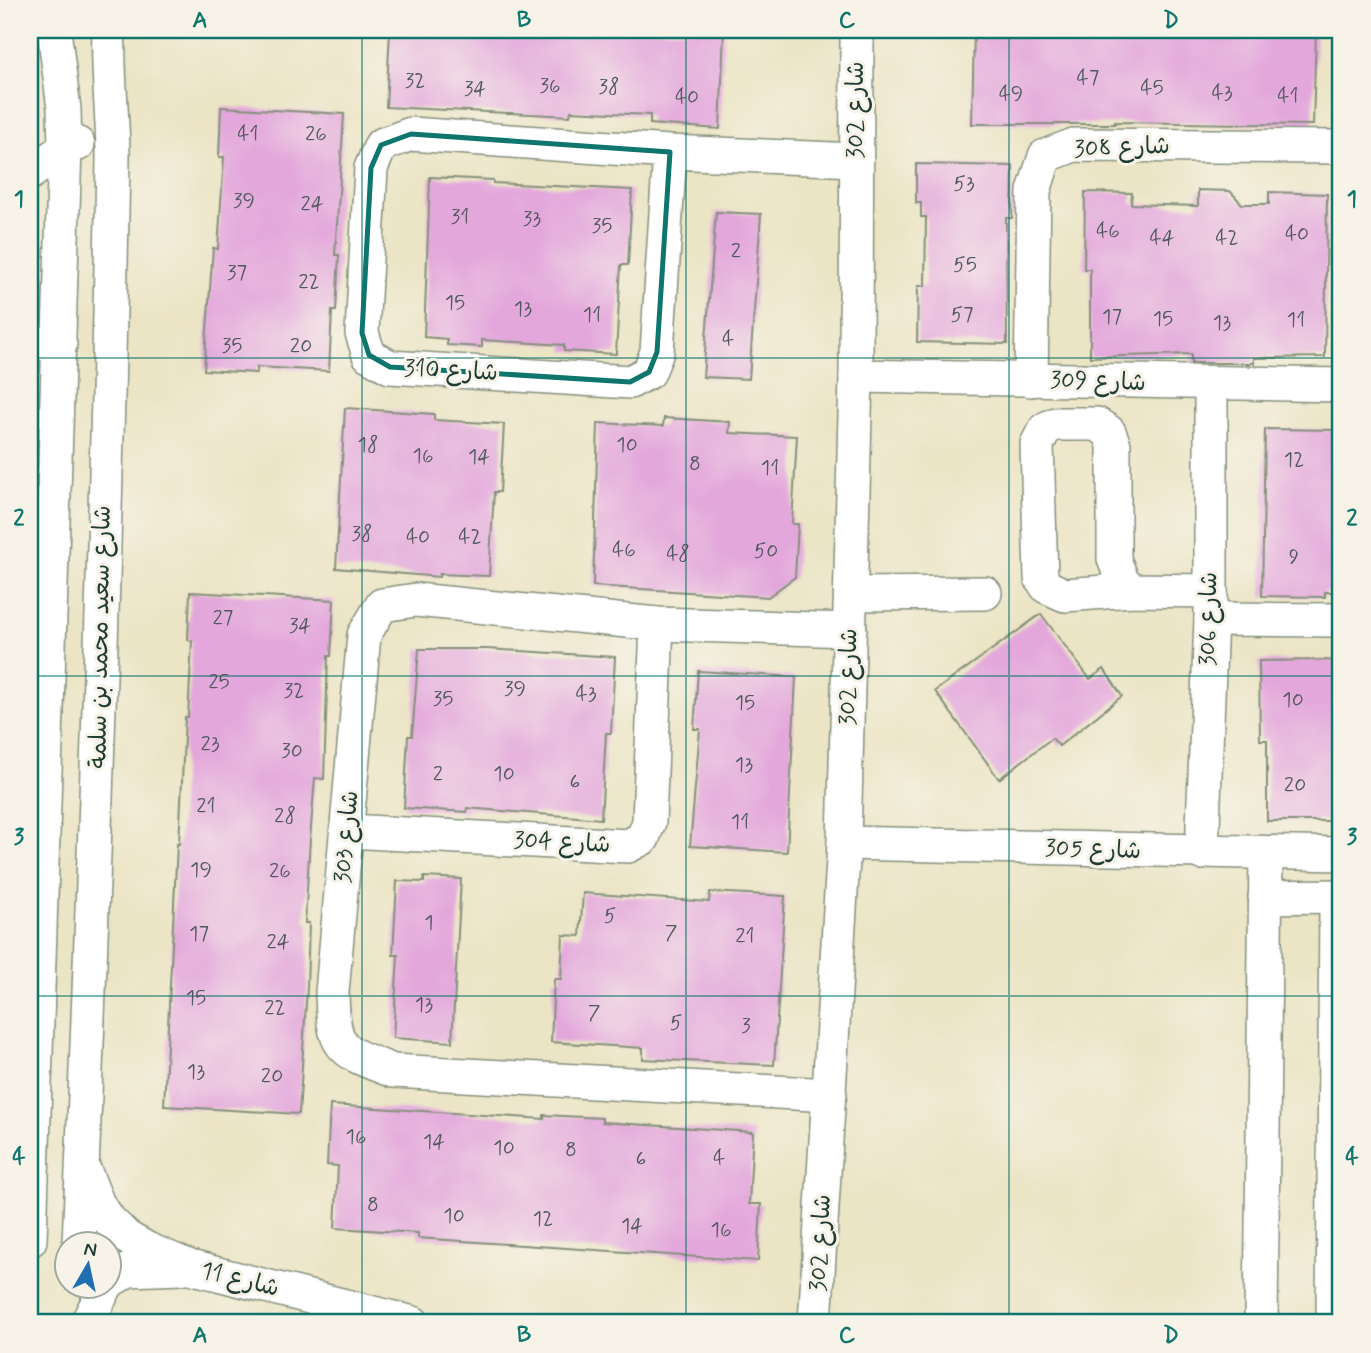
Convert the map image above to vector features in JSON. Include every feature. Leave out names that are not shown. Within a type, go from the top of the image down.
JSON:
[{"type":"street","name":"شارع سعيد محمد بن سلمة","points":[[30,1240],[45,343],[65,149],[64,109],[54,30]]},
{"type":"street","name":"شارع سعيد محمد بن سلمة","points":[[80,1230],[96,802],[113,153],[108,30]]},
{"type":"street","name":"شارع 302","points":[[815,1323],[844,843],[856,376],[857,30]]},
{"type":"street","name":"شارع 310","points":[[670,152],[657,352],[649,372],[630,382],[390,368],[369,355],[362,333],[371,168],[381,145],[411,134],[670,152],[856,160]]},
{"type":"street","points":[[30,173],[65,149],[87,143],[113,153]]},
{"type":"street","name":"شارع 308","points":[[1031,380],[1034,191],[1045,156],[1074,145],[1341,147]]},
{"type":"street","name":"شارع 309","points":[[856,376],[1211,385],[1341,385]]},
{"type":"street","name":"شارع 306","points":[[1202,853],[1210,605],[1211,385]]},
{"type":"street","points":[[1132,590],[1122,580],[1114,559],[1114,445],[1109,432],[1097,424],[1055,424],[1045,429],[1037,444],[1041,578],[1047,587],[1065,595],[1132,590],[1210,605],[1341,620]]},
{"type":"street","points":[[851,594],[985,593]]},
{"type":"street","name":"شارع 303","points":[[830,1094],[393,1071],[348,1054],[333,1029],[332,992],[364,635],[382,605],[416,600],[657,624],[850,630]]},
{"type":"street","name":"شارع 304","points":[[348,831],[628,846],[643,838],[649,822],[657,624]]},
{"type":"street","name":"شارع 305","points":[[844,843],[1341,854]]},
{"type":"street","points":[[1261,1323],[1266,853]]},
{"type":"street","points":[[1265,897],[1338,897],[1333,1323]]},
{"type":"street","name":"شارع 11","points":[[82,1164],[98,1204],[117,1230],[136,1243],[190,1267],[409,1323]]},
{"type":"street","name":"شارع 11","points":[[122,1274],[128,1270],[190,1267]]},
{"type":"street","points":[[76,1323],[77,1300]]},
{"type":"street","name":"شارع 11","points":[[87,1323],[99,1300]]},
{"type":"highlighted area","points":[[411,134],[670,152],[657,352],[649,372],[630,382],[390,367],[369,355],[362,333],[371,168],[381,145]]},
{"type":"building","points":[[390,30],[724,30],[720,129],[650,124],[650,115],[571,111],[570,116],[386,107]]},
{"type":"building","points":[[974,30],[1316,30],[1313,125],[1115,122],[972,124]]},
{"type":"building","points":[[221,107],[344,114],[335,255],[339,255],[336,311],[332,311],[329,371],[257,367],[257,373],[204,370],[213,248],[218,249],[224,157],[219,157]]},
{"type":"building","points":[[916,164],[1013,166],[1012,218],[1006,218],[1007,344],[917,342],[918,286],[925,286],[926,217],[921,217],[921,203],[916,203]]},
{"type":"building","points":[[430,177],[632,190],[628,265],[621,265],[616,354],[564,351],[564,345],[482,340],[482,347],[447,345],[447,339],[424,337]]},
{"type":"building","points":[[1198,190],[1230,191],[1242,204],[1269,204],[1269,192],[1327,194],[1325,357],[1254,358],[1254,363],[1191,363],[1191,354],[1090,357],[1090,269],[1084,269],[1085,192],[1132,193],[1131,204],[1198,206]]},
{"type":"building","points":[[716,212],[761,214],[749,379],[703,377]]},
{"type":"building","points":[[345,408],[434,414],[434,420],[504,424],[500,492],[494,492],[489,576],[439,574],[439,577],[336,568]]},
{"type":"building","points":[[664,418],[730,422],[729,433],[797,436],[792,524],[798,524],[795,577],[768,597],[593,586],[598,423],[663,426]]},
{"type":"building","points":[[1265,429],[1341,430],[1341,592],[1325,592],[1325,597],[1262,596]]},
{"type":"building","points":[[190,592],[334,600],[331,656],[328,656],[324,779],[315,778],[310,839],[305,923],[309,923],[307,988],[299,1114],[164,1106],[177,844],[192,641],[188,640]]},
{"type":"building","points":[[1041,614],[1090,679],[1104,669],[1122,696],[1059,746],[1052,738],[999,779],[935,691]]},
{"type":"building","points":[[419,649],[487,649],[615,657],[611,733],[606,733],[601,819],[467,808],[467,812],[404,808],[408,736],[412,736]]},
{"type":"building","points":[[1259,661],[1341,662],[1341,821],[1267,821],[1267,740],[1260,740]]},
{"type":"building","points":[[698,671],[796,677],[787,852],[690,846],[700,729],[694,729]]},
{"type":"building","points":[[424,877],[461,879],[452,1042],[393,1038],[398,955],[393,955],[397,881],[424,882]]},
{"type":"building","points":[[710,892],[785,896],[774,1065],[643,1059],[643,1048],[551,1042],[554,979],[561,979],[563,935],[580,936],[583,893],[709,902]]},
{"type":"building","points":[[330,1105],[544,1119],[544,1115],[602,1118],[602,1122],[753,1132],[749,1204],[761,1204],[758,1261],[418,1238],[418,1233],[335,1228],[338,1166],[327,1165]]}]
